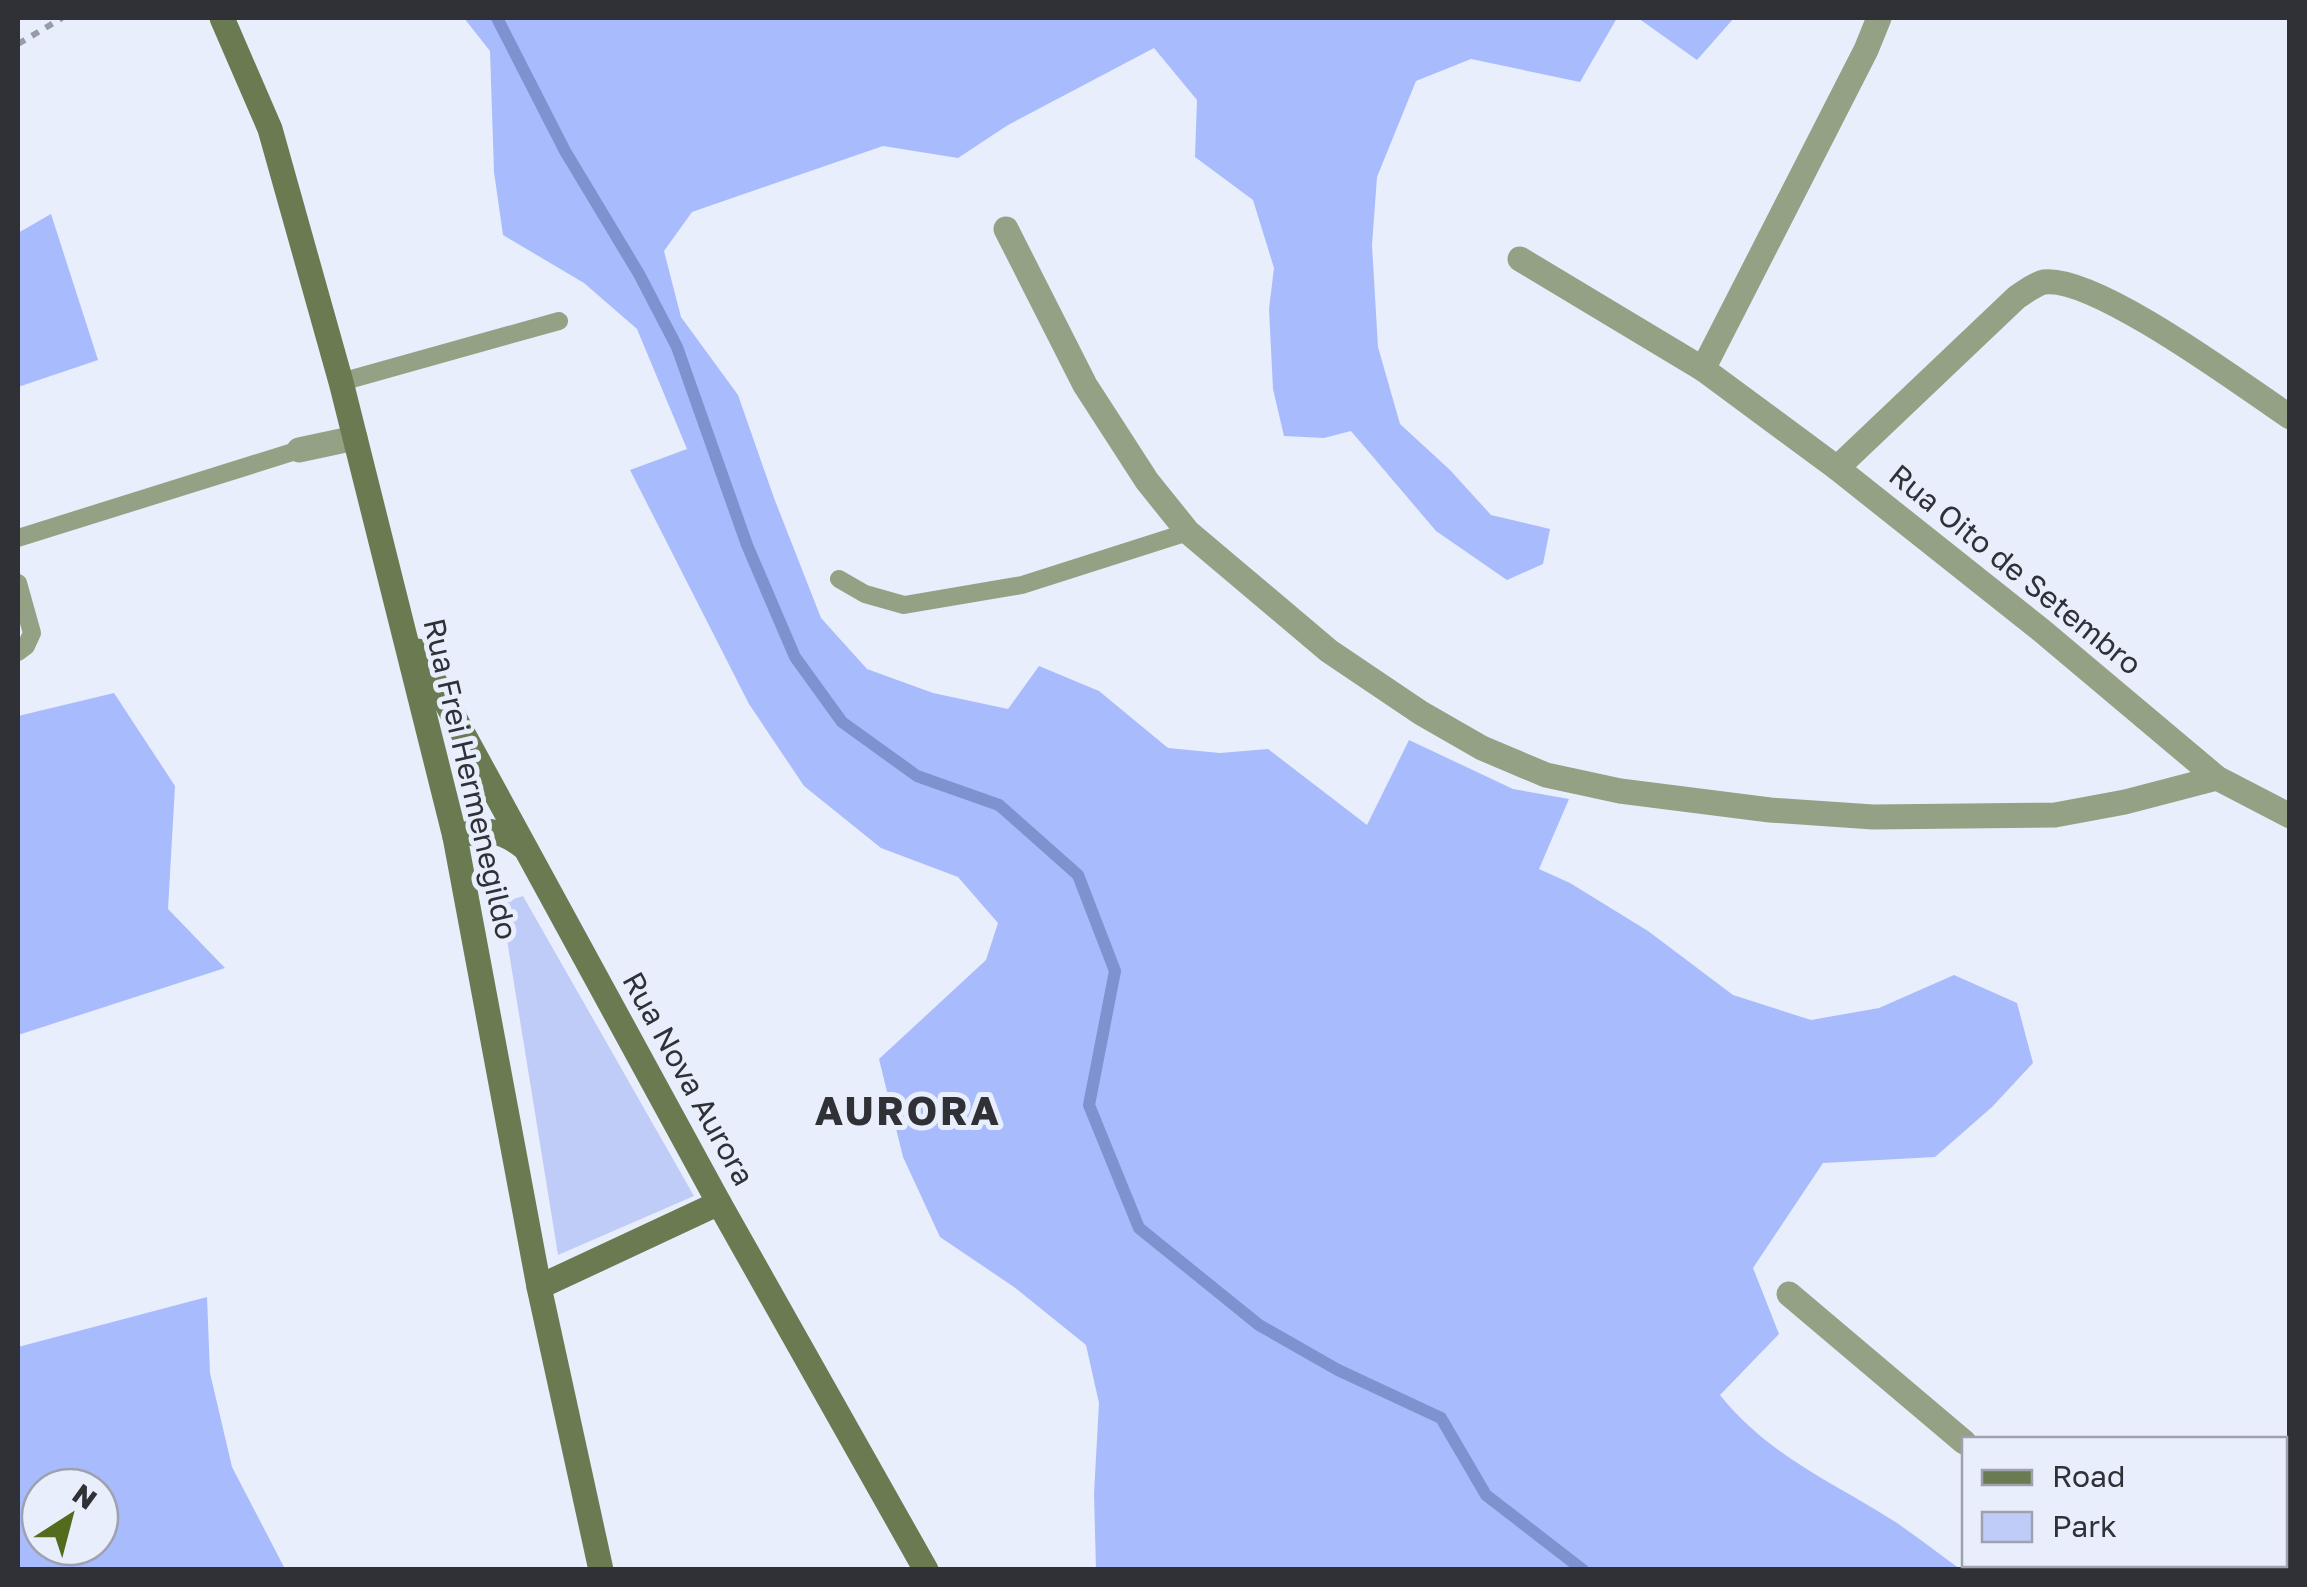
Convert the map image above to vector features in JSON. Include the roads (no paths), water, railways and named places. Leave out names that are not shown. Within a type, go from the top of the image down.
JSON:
[{"type":"street","name":"Rua Frei Hermenegildo","points":[[222,18],[270,129],[341,382],[455,837],[539,1286],[601,1570]]},
{"type":"street","points":[[1703,369],[1879,18]]},
{"type":"street","points":[[1006,229],[1086,384],[1147,481],[1188,532],[1329,651],[1466,739],[1546,775],[1620,790],[1770,810],[1874,817],[2055,814],[2125,802],[2217,778]]},
{"type":"street","name":"Rua Oito de Setembro","points":[[1520,259],[1703,369],[2041,630],[2217,778],[2290,816]]},
{"type":"street","points":[[1836,468],[2016,296],[2042,282],[2065,283],[2158,327],[2290,417]]},
{"type":"street","points":[[299,450],[354,438]]},
{"type":"street","name":"Rua Nova Aurora","points":[[399,616],[926,1570]]},
{"type":"street","points":[[455,837],[478,830],[496,830],[525,848]]},
{"type":"street","points":[[539,1286],[720,1203]]},
{"type":"street","points":[[1790,1294],[1962,1440]]},
{"type":"lane","points":[[341,382],[559,321]]},
{"type":"lane","points":[[18,538],[299,450]]},
{"type":"lane","points":[[839,578],[865,594],[904,605],[1022,586],[1188,532]]},
{"type":"lane","points":[[18,583],[32,633],[18,652]]},
{"type":"waterway","points":[[497,18],[565,151],[639,274],[677,347],[747,545],[795,657],[842,722],[917,776],[999,805],[1078,875],[1115,971],[1089,1105],[1139,1228],[1259,1325],[1338,1370],[1441,1418],[1486,1495],[1583,1570]]},
{"type":"district","name":"AURORA","points":[[908,1111]]}]
